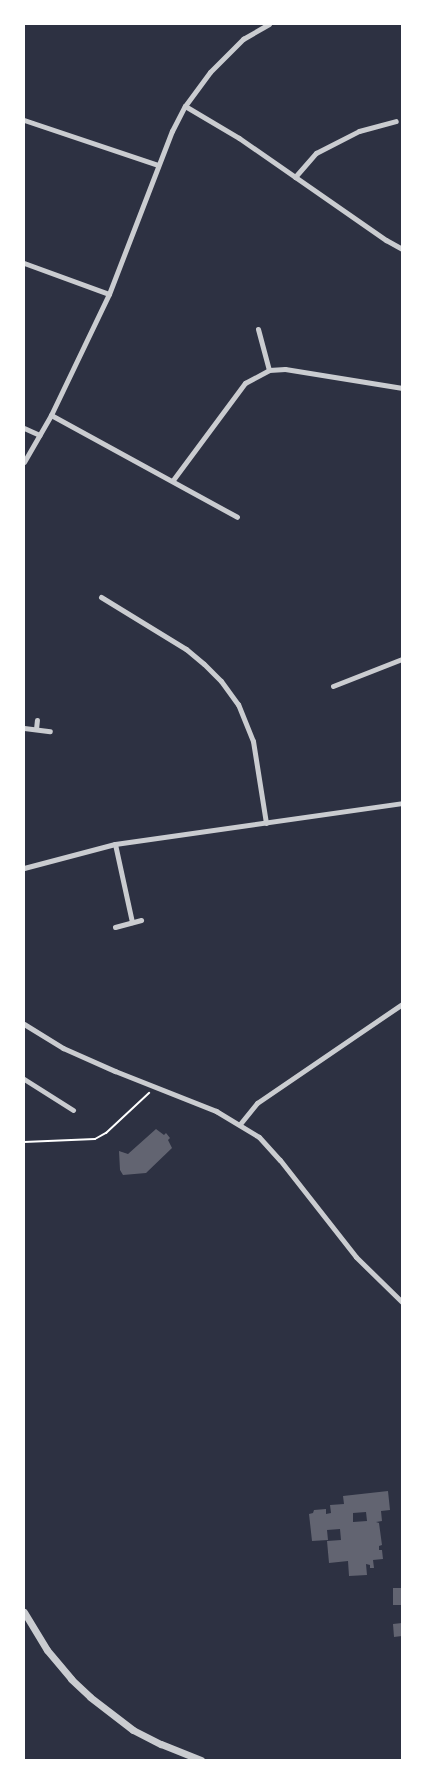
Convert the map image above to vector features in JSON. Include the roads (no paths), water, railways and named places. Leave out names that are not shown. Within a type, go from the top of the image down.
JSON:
[{"type":"street","points":[[24,462],[51,415],[109,294],[158,165],[185,106],[210,72],[243,39],[260,26],[269,24]]},
{"type":"street","points":[[185,106],[238,138],[402,249]]},
{"type":"street","points":[[24,120],[158,165]]},
{"type":"street","points":[[295,177],[316,153],[359,130],[396,121]]},
{"type":"street","points":[[24,263],[109,294]]},
{"type":"street","points":[[258,329],[269,370]]},
{"type":"street","points":[[172,480],[245,383],[269,370],[285,369],[402,388]]},
{"type":"street","points":[[51,415],[237,516]]},
{"type":"street","points":[[24,428],[40,435]]},
{"type":"street","points":[[101,597],[186,649],[204,664],[238,704],[253,741],[266,823]]},
{"type":"street","points":[[333,686],[402,659]]},
{"type":"street","points":[[36,729],[37,720]]},
{"type":"street","points":[[24,728],[50,730]]},
{"type":"street","points":[[24,868],[115,844],[402,803]]},
{"type":"street","points":[[115,844],[132,922]]},
{"type":"street","points":[[115,927],[141,920]]},
{"type":"street","points":[[240,1124],[257,1103],[402,1004]]},
{"type":"street","points":[[24,1024],[63,1048],[156,1087],[193,1100],[240,1124],[258,1137],[280,1160],[356,1257],[402,1302]]},
{"type":"street","points":[[24,1079],[73,1110]]},
{"type":"street","points":[[24,1612],[47,1650],[71,1679],[90,1697],[133,1730],[161,1744],[201,1760]]}]
